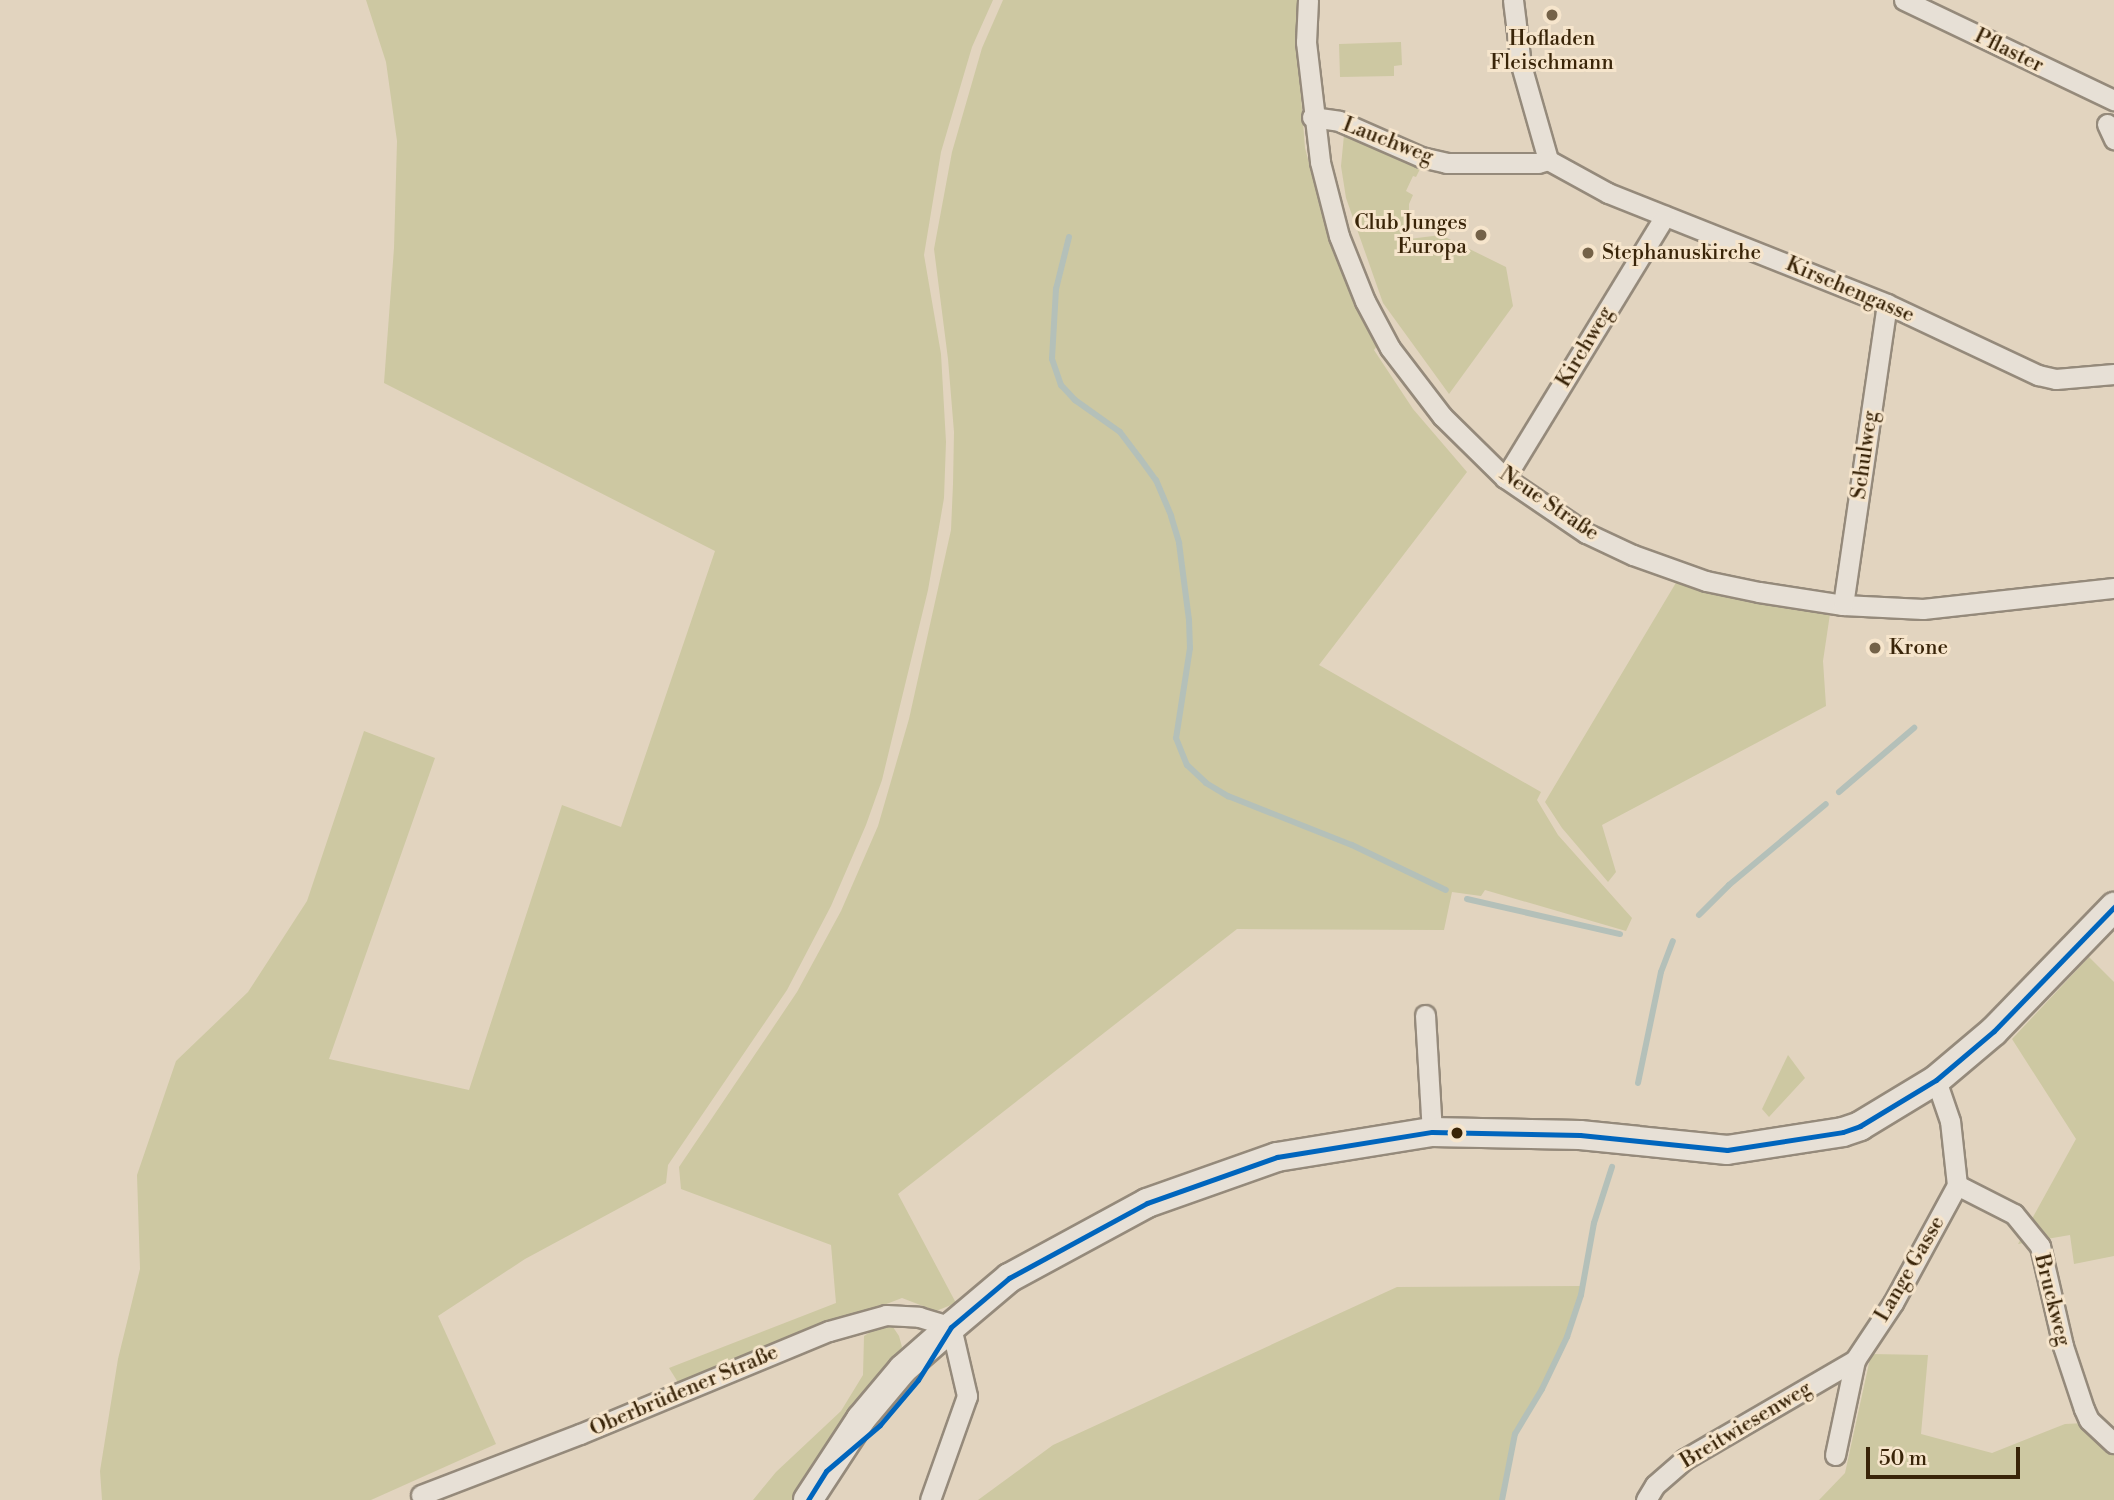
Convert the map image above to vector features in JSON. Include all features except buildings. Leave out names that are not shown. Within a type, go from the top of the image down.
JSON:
[{"type":"street","name":"Neue Straße","points":[[1308,0],[1306,42],[1312,117],[1320,162],[1339,236],[1365,301],[1390,348],[1442,416],[1505,478],[1586,533],[1678,572],[1759,592],[1843,605],[1923,609],[2114,588]]},
{"type":"street","points":[[1513,0],[1521,65],[1548,160]]},
{"type":"street","name":"Pflaster","points":[[1904,0],[2114,100]]},
{"type":"street","name":"Lauchweg","points":[[1312,117],[1339,121],[1421,157],[1446,163],[1538,163],[1548,160]]},
{"type":"street","name":"Kirschengasse","points":[[1548,160],[1608,193],[1887,304],[2038,375],[2056,379],[2114,374]]},
{"type":"street","name":"Kirchweg","points":[[1505,478],[1665,216]]},
{"type":"street","name":"Schulweg","points":[[1843,605],[1887,304]]},
{"type":"street","points":[[808,1500],[826,1471],[880,1425],[918,1380],[951,1327],[1009,1278],[1147,1203],[1276,1157],[1432,1132],[1580,1135],[1738,1149],[1772,1145],[1860,1126],[1936,1080],[1994,1031],[2114,907]]},
{"type":"street","points":[[1425,1016],[1432,1132]]},
{"type":"street","points":[[1936,1080],[1950,1121],[1956,1185]]},
{"type":"street","name":"Lange Gasse","points":[[1835,1455],[1855,1360],[1893,1303],[1956,1185]]},
{"type":"street","name":"Bruckweg","points":[[1956,1185],[2014,1214],[2040,1246],[2063,1346],[2084,1409],[2089,1420],[2114,1443]]},
{"type":"street","name":"Oberbrüdener Straße","points":[[421,1495],[580,1434],[829,1331],[886,1315],[919,1317],[951,1327]]},
{"type":"street","points":[[930,1500],[967,1396],[951,1327]]},
{"type":"street","name":"Breitwiesenweg","points":[[1646,1500],[1655,1485],[1685,1459],[1855,1360]]},
{"type":"shaded area","points":[[366,0],[993,0],[972,47],[941,152],[924,255],[941,354],[946,442],[944,498],[928,590],[882,780],[831,906],[787,990],[668,1165],[666,1183],[525,1259],[438,1316],[496,1444],[371,1500],[102,1500],[100,1471],[118,1359],[140,1269],[137,1175],[176,1061],[248,992],[307,901],[364,731],[435,758],[329,1059],[469,1090],[562,805],[621,827],[715,551],[384,383],[394,248],[397,141],[386,62]]},
{"type":"shaded area","points":[[1003,0],[1298,0],[1297,44],[1305,148],[1328,234],[1351,293],[1377,346],[1374,350],[1413,409],[1467,472],[1319,665],[1541,792],[1537,800],[1558,835],[1632,918],[1626,931],[1485,890],[1481,896],[1452,892],[1444,930],[1237,929],[898,1194],[956,1303],[936,1311],[902,1298],[679,1384],[669,1368],[836,1303],[831,1245],[681,1189],[679,1167],[797,992],[841,911],[878,826],[909,719],[951,530],[954,432],[934,249],[952,152],[982,48]]},
{"type":"shaded area","points":[[1401,42],[1402,65],[1394,66],[1394,76],[1340,77],[1339,44]]},
{"type":"shaded area","points":[[1348,132],[1422,165],[1406,191],[1413,195],[1409,204],[1409,239],[1441,235],[1506,267],[1513,306],[1449,394],[1383,303],[1346,198],[1341,166],[1344,135]]},
{"type":"shaded area","points":[[1677,581],[1776,607],[1830,614],[1823,661],[1826,706],[1602,825],[1616,872],[1608,882],[1562,828],[1545,802]]},
{"type":"shaded area","points":[[2089,957],[2114,982],[2114,1256],[2074,1264],[2070,1235],[2018,1244],[2076,1139],[2012,1039]]},
{"type":"shaded area","points":[[1788,1055],[1805,1078],[1769,1117],[1762,1109]]},
{"type":"shaded area","points":[[1583,1286],[1567,1337],[1542,1389],[1515,1434],[1502,1500],[978,1500],[1053,1445],[1397,1287]]},
{"type":"shaded area","points":[[883,1324],[893,1327],[899,1336],[902,1347],[897,1359],[815,1465],[794,1500],[753,1500],[776,1472],[841,1411],[863,1375],[864,1336]]},
{"type":"shaded area","points":[[1871,1354],[1928,1355],[1921,1434],[1992,1453],[2065,1424],[2085,1423],[2114,1451],[2114,1500],[1819,1500],[1845,1473]]},
{"type":"waterway","points":[[1069,237],[1056,289],[1052,359],[1061,385],[1075,400],[1120,432],[1139,457],[1156,480],[1171,516],[1179,543],[1189,620],[1190,648],[1176,738],[1187,765],[1206,783],[1228,796],[1352,845],[1446,890]]},
{"type":"waterway","points":[[1839,792],[1914,728]]},
{"type":"waterway","points":[[1699,915],[1729,885],[1826,804]]},
{"type":"waterway","points":[[1467,899],[1620,934]]},
{"type":"waterway","points":[[1638,1083],[1661,972],[1673,941]]},
{"type":"waterway","points":[[1502,1500],[1515,1434],[1542,1389],[1567,1337],[1581,1295],[1594,1223],[1612,1167]]},
{"type":"transit line","points":[[808,1500],[826,1471],[880,1425],[918,1380],[951,1327],[1009,1278],[1147,1203],[1277,1157],[1432,1132],[1580,1135],[1727,1150],[1843,1132],[1860,1126],[1936,1080],[1994,1031],[2114,907]]},
{"type":"place","name":"Hofladen Fleischmann","points":[[1552,15]]},
{"type":"place","name":"Club Junges Europa","points":[[1481,235]]},
{"type":"place","name":"Stephanuskirche","points":[[1588,253]]},
{"type":"place","name":"Krone","points":[[1875,648]]}]
